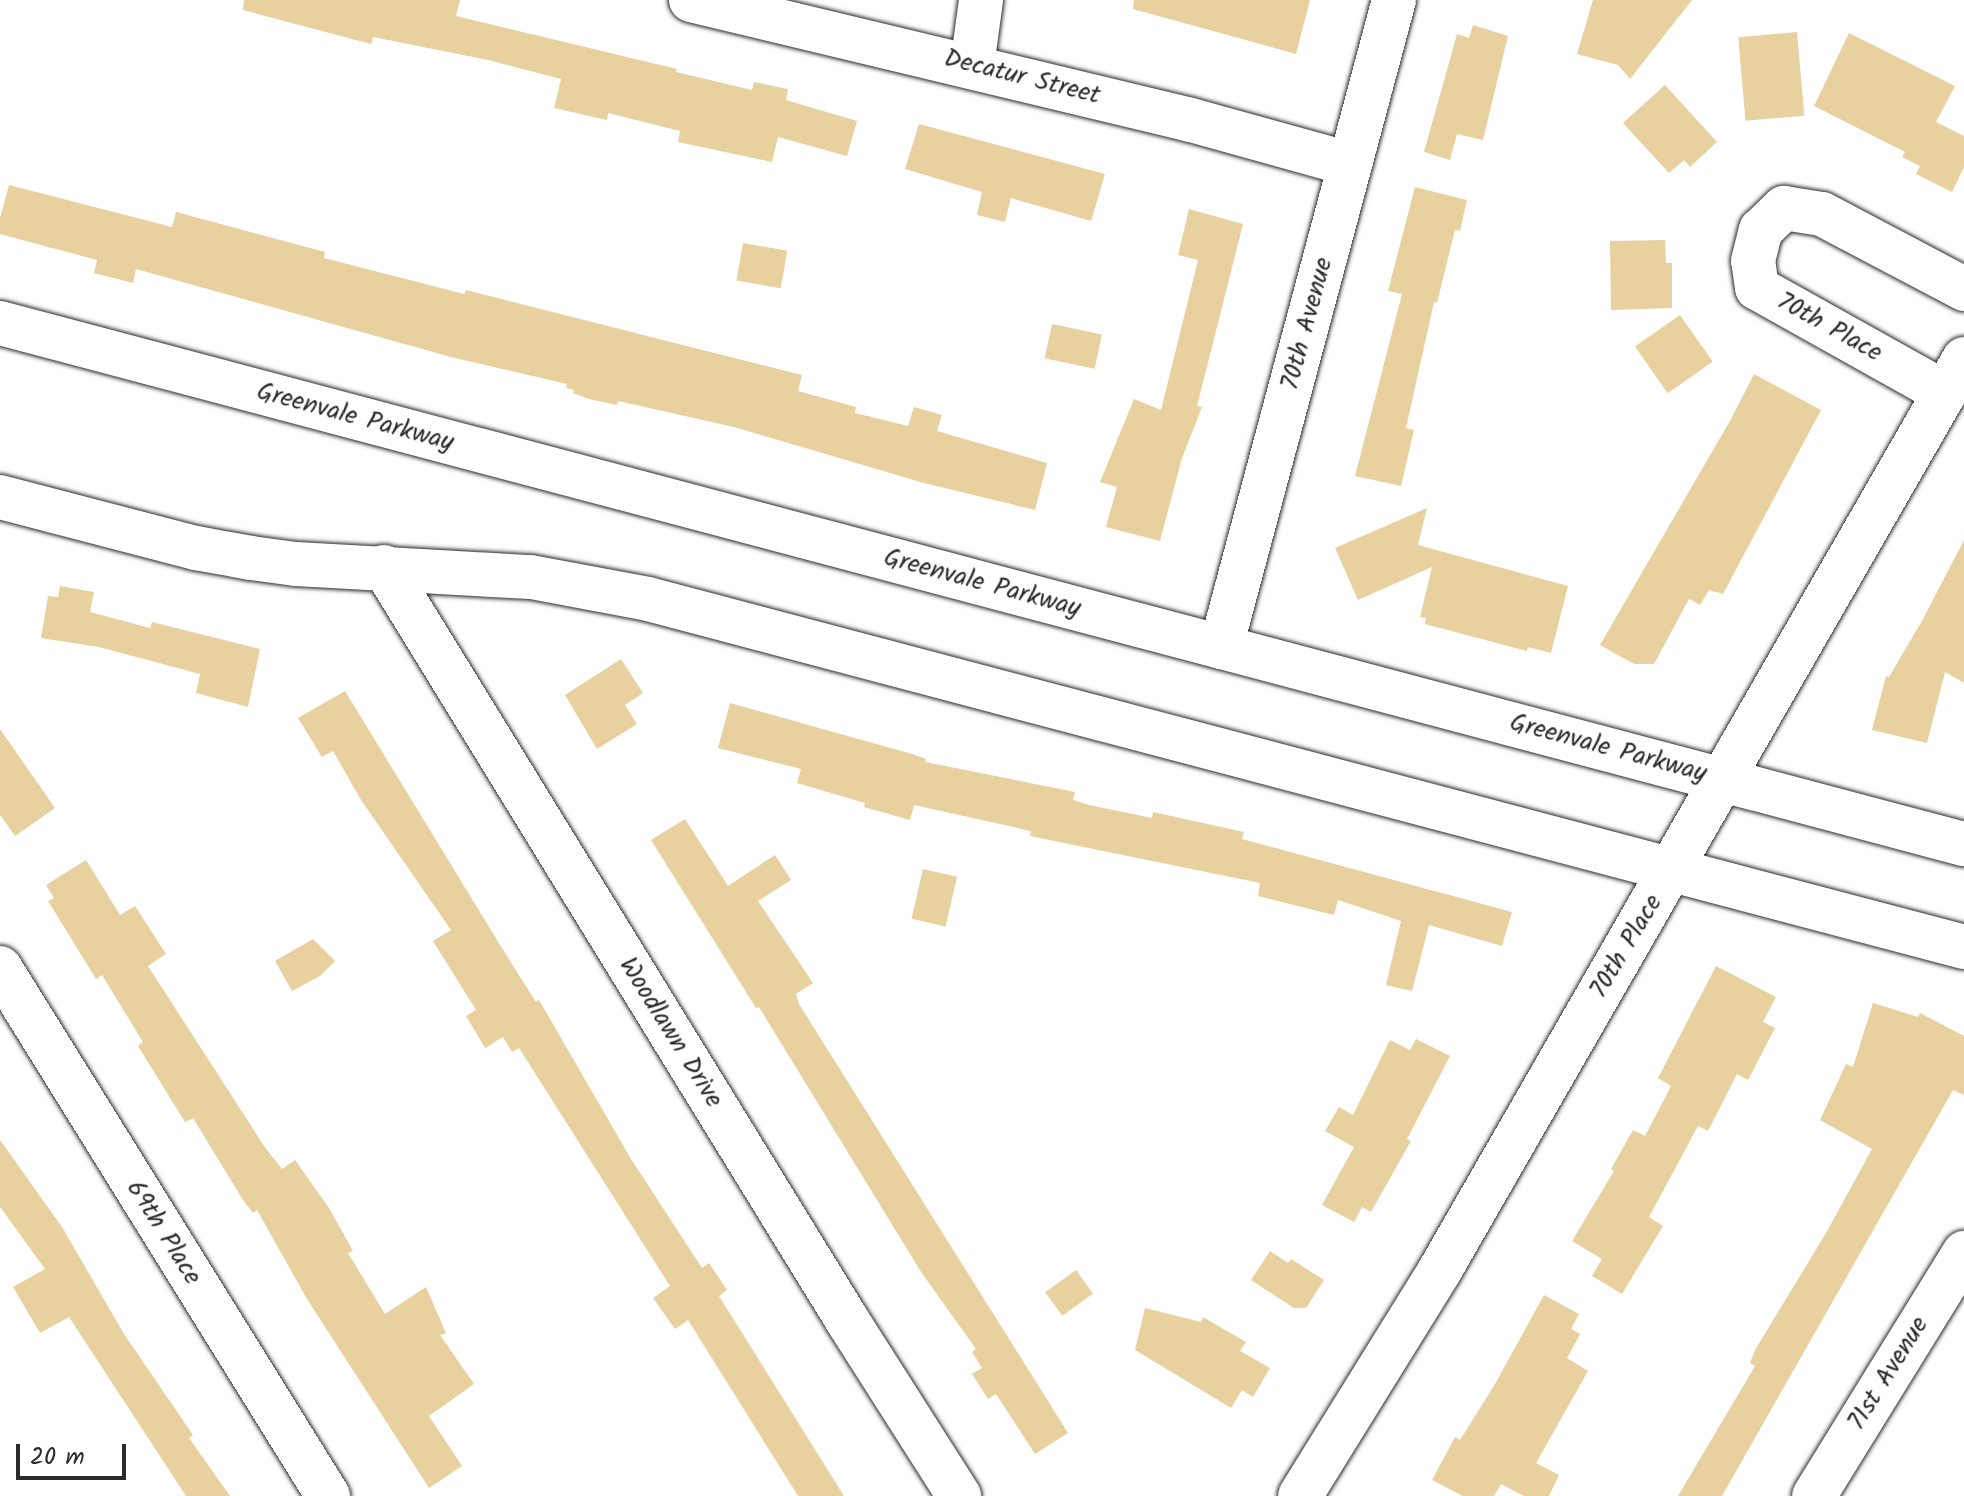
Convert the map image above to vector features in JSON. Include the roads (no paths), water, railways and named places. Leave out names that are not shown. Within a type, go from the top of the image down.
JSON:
[{"type":"street","name":"Decatur Street","points":[[691,0],[1191,120],[1350,164]]},
{"type":"street","points":[[972,66],[981,0]]},
{"type":"street","name":"70th Avenue","points":[[1221,647],[1394,0]]},
{"type":"street","name":"70th Place","points":[[1300,1496],[1440,1270],[1954,376],[1757,288],[1753,261],[1761,230],[1784,208],[1822,214],[1964,289]]},
{"type":"street","name":"Greenvale Parkway","points":[[0,323],[1964,844]]},
{"type":"street","points":[[0,497],[251,558],[296,564],[531,577],[648,599],[1964,947]]},
{"type":"street","name":"Woodlawn Drive","points":[[384,567],[847,1320],[959,1496]]},
{"type":"street","name":"69th Place","points":[[0,968],[328,1496]]},
{"type":"street","name":"71st Avenue","points":[[1814,1496],[1964,1253]]}]
